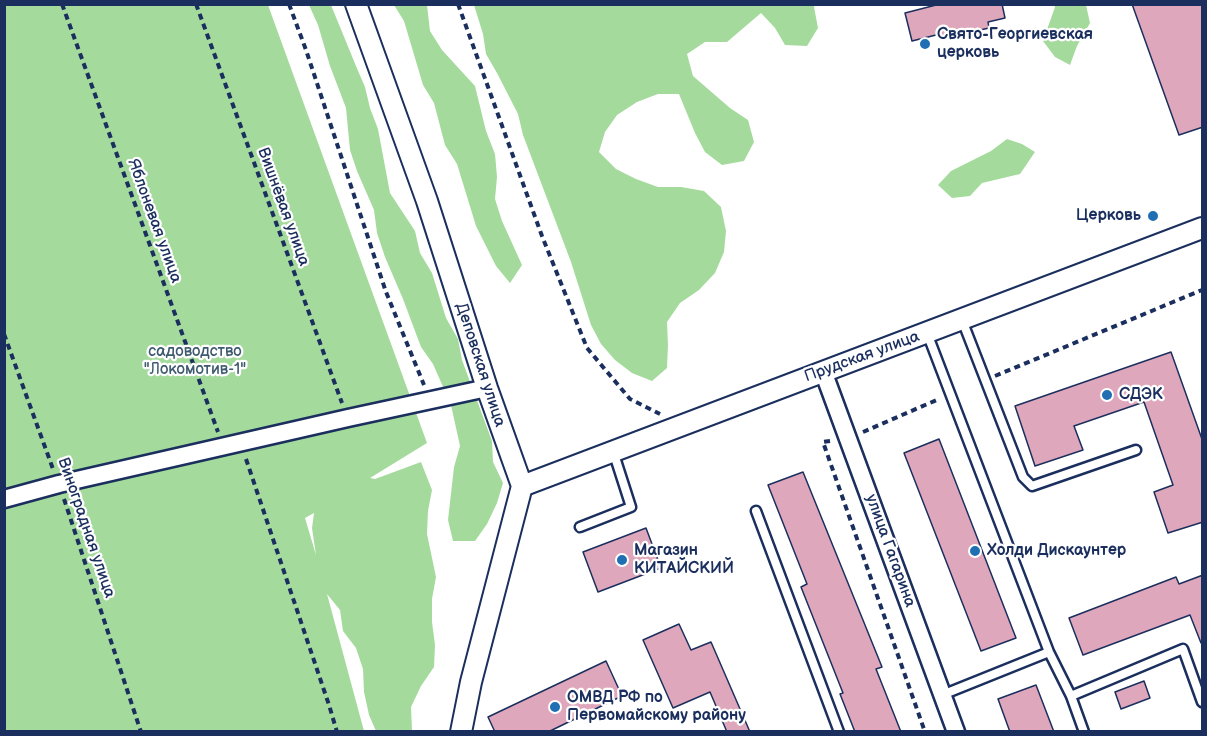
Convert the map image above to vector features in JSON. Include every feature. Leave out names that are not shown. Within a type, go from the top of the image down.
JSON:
[{"type":"street","name":"Деповская улица","points":[[356,4],[427,201],[487,388],[522,486]]},
{"type":"street","name":"Прудская улица","points":[[522,486],[1203,228]]},
{"type":"street","name":"улица Гагарина","points":[[823,371],[956,732]]},
{"type":"street","points":[[4,500],[59,484],[487,388]]},
{"type":"street","points":[[461,732],[471,682],[522,486]]},
{"type":"lane","points":[[962,319],[1023,477],[1032,486],[1136,450]]},
{"type":"lane","points":[[927,333],[1049,652],[1071,696],[1084,732]]},
{"type":"lane","points":[[580,527],[631,507],[613,451]]},
{"type":"lane","points":[[756,511],[839,732]]},
{"type":"lane","points":[[1071,696],[1183,649],[1203,702]]},
{"type":"lane","points":[[942,695],[1049,652]]},
{"type":"path","name":"Яблоневая улица","points":[[62,4],[232,444],[337,732]]},
{"type":"path","name":"Вишнёвая улица","points":[[196,4],[348,418]]},
{"type":"path","points":[[289,4],[386,292],[430,400]]},
{"type":"path","points":[[458,4],[542,236],[587,348],[630,399],[682,425]]},
{"type":"path","points":[[986,380],[1203,290]]},
{"type":"path","name":"Виноградная улица","points":[[4,334],[59,484],[141,732]]},
{"type":"path","points":[[925,732],[823,442],[849,438],[951,394]]},
{"type":"green space","name":"садоводство \"Локомотив-1\"","points":[[4,5],[268,5],[427,443],[370,478],[375,479],[421,462],[432,490],[427,534],[436,577],[432,599],[434,667],[411,707],[412,731],[376,731],[369,715],[364,692],[363,669],[356,648],[343,631],[340,610],[327,594],[364,731],[5,731]],"holes":[[[314,513],[312,528],[316,555],[305,518]]]},
{"type":"green space","points":[[309,5],[331,5],[365,87],[378,129],[390,193],[415,231],[420,253],[432,273],[446,318],[458,339],[462,360],[492,441],[493,462],[503,483],[487,524],[475,541],[453,541],[448,520],[454,467],[460,446],[451,405],[433,364],[421,347],[385,257],[377,233],[374,210],[350,150],[346,108]]},
{"type":"green space","points":[[394,5],[427,5],[430,31],[442,50],[475,86],[486,131],[495,154],[497,177],[495,199],[502,221],[522,265],[510,283],[496,266],[476,226],[457,164],[445,145],[434,103],[423,85],[404,21]]},
{"type":"green space","points":[[474,5],[815,5],[818,28],[807,46],[785,45],[775,28],[761,13],[727,42],[705,42],[687,54],[693,76],[730,108],[748,120],[754,142],[744,161],[722,165],[705,152],[679,94],[658,94],[637,102],[617,115],[605,132],[599,152],[616,169],[658,187],[681,187],[704,191],[721,207],[726,231],[724,252],[715,273],[699,290],[680,303],[667,322],[667,368],[652,381],[632,373],[615,360],[601,344],[591,325],[571,262],[523,135],[518,114],[486,54],[483,34]]},
{"type":"green space","points":[[1054,5],[1086,5],[1090,23],[1077,46],[1070,65],[1055,57],[1043,41]]},
{"type":"green space","points":[[1007,139],[1035,152],[1020,174],[982,183],[970,196],[952,198],[938,185],[951,171],[991,151]]},
{"type":"building","points":[[940,4],[1002,4],[1005,18],[988,22],[989,28],[941,39],[940,34],[912,41],[905,13]]},
{"type":"building","points":[[1132,4],[1203,4],[1203,127],[1179,135]]},
{"type":"building","points":[[1171,352],[1203,442],[1203,522],[1168,533],[1154,492],[1173,485],[1144,402],[1074,426],[1083,450],[1035,466],[1015,406]]},
{"type":"building","points":[[939,439],[1016,638],[981,651],[904,453]]},
{"type":"building","points":[[803,472],[882,667],[876,669],[901,732],[855,732],[840,694],[843,693],[801,587],[807,584],[768,485]]},
{"type":"building","name":"Магазин КИТАЙСКИЙ","points":[[646,528],[661,568],[598,592],[583,552]]},
{"type":"building","points":[[1203,575],[1203,643],[1201,643],[1190,615],[1083,655],[1069,618],[1176,577],[1179,584]]},
{"type":"building","points":[[679,624],[691,650],[711,642],[750,732],[727,732],[710,692],[673,708],[643,640]]},
{"type":"building","name":"ОМВД РФ по Первомайскому району","points":[[606,661],[622,696],[548,732],[495,732],[488,717]]},
{"type":"building","points":[[1144,681],[1150,698],[1121,709],[1115,692]]},
{"type":"building","points":[[1036,685],[1054,732],[1010,732],[998,699]]},
{"type":"place","name":"Свято-Георгиевская церковь","points":[[925,44]]},
{"type":"place","name":"Церковь","points":[[1153,216]]},
{"type":"place","name":"СДЭК","points":[[1107,395]]},
{"type":"place","name":"Холди Дискаунтер","points":[[975,551]]},
{"type":"place","name":"Магазин КИТАЙСКИЙ","points":[[622,560]]},
{"type":"place","name":"ОМВД РФ по Первомайскому району","points":[[555,707]]}]
